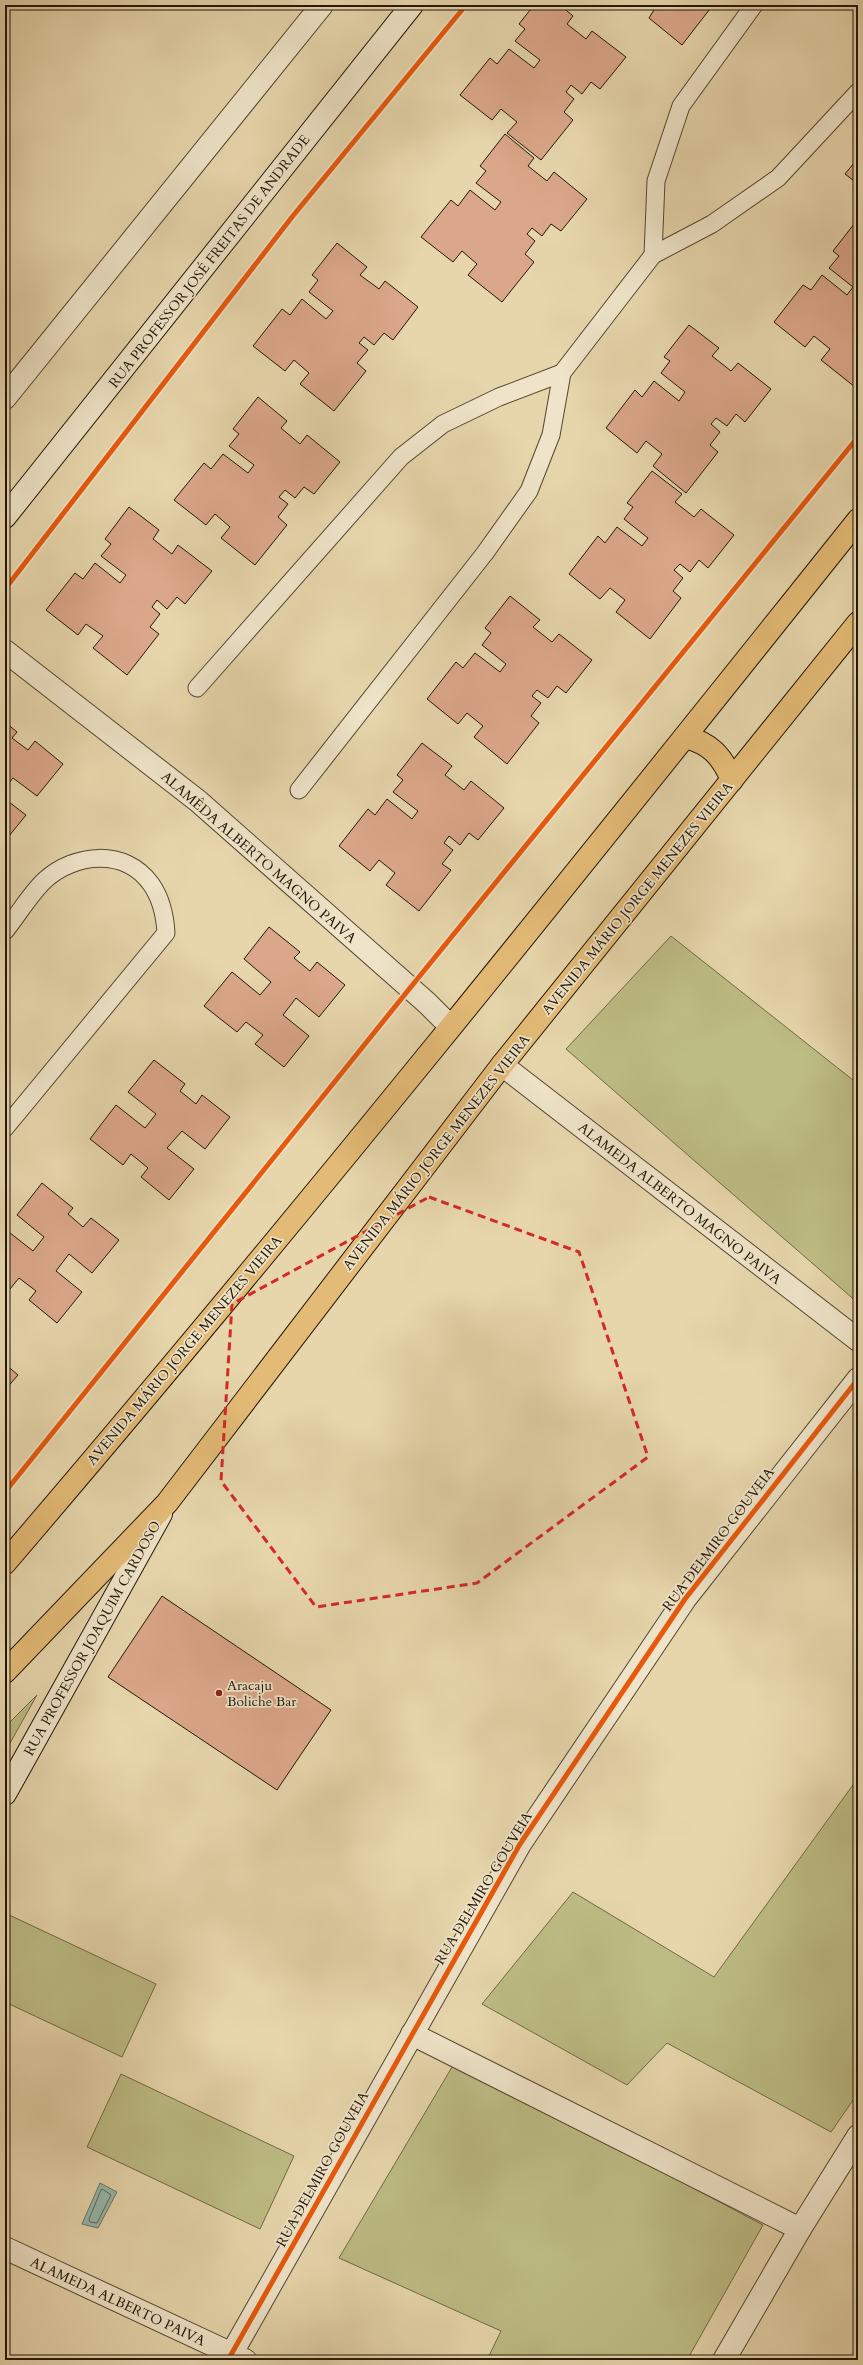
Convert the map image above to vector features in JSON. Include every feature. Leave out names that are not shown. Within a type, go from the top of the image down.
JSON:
[{"type":"main road","name":"AVENIDA MÁRIO JORGE MENEZES VIEIRA","points":[[5,1563],[170,1370],[685,737],[858,520]]},
{"type":"main road","name":"AVENIDA MÁRIO JORGE MENEZES VIEIRA","points":[[5,1672],[168,1503],[502,1065],[858,624]]},
{"type":"main road","points":[[685,737],[700,741],[712,749],[726,766],[732,780]]},
{"type":"street","points":[[5,398],[322,5]]},
{"type":"street","name":"RUA PROFESSOR JOSÉ FREITAS DE ANDRADE","points":[[5,517],[412,5]]},
{"type":"street","name":"ALAMÊDA ALBERTO MAGNO PAIVA","points":[[5,651],[198,801],[427,1003],[450,1026]]},
{"type":"street","name":"ALAMEDA ALBERTO MAGNO PAIVA","points":[[502,1065],[858,1340]]},
{"type":"street","name":"RUA DELMIRO GOUVEIA","points":[[235,2358],[412,2034],[520,1844],[686,1599],[858,1379]]},
{"type":"street","name":"RUA PROFESSOR JOAQUIM CARDOSO","points":[[5,1794],[168,1503]]},
{"type":"street","points":[[412,2034],[800,2229]]},
{"type":"street","points":[[724,2360],[800,2229],[858,2136]]},
{"type":"street","name":"ALAMEDA ALBERTO PAIVA","points":[[5,2248],[235,2358]]},
{"type":"lane","points":[[653,255],[656,181],[681,106],[754,5]]},
{"type":"lane","points":[[299,790],[485,553],[529,491],[551,435],[562,373],[653,255],[712,224],[778,178],[858,92]]},
{"type":"lane","points":[[197,688],[401,457],[443,424],[499,397],[562,373]]},
{"type":"lane","points":[[5,931],[45,880],[74,861],[101,857],[130,865],[151,884],[164,913],[166,933],[5,1128]]},
{"type":"highlighted area","points":[[429,1197],[579,1252],[648,1457],[477,1583],[316,1607],[221,1481],[232,1304]]},
{"type":"shaded area","points":[[671,936],[858,1084],[858,1303],[566,1049]]},
{"type":"shaded area","points":[[37,1695],[5,1752],[5,1727]]},
{"type":"shaded area","points":[[858,1778],[858,2093],[831,2132],[667,2043],[627,2085],[482,2004],[573,1892],[714,1977]]},
{"type":"shaded area","points":[[5,1913],[156,1984],[122,2057],[5,2002]]},
{"type":"shaded area","points":[[455,2062],[763,2225],[687,2360],[487,2360],[501,2331],[339,2258]]},
{"type":"shaded area","points":[[121,2074],[294,2156],[260,2229],[87,2147]]},
{"type":"water","points":[[100,2183],[117,2192],[98,2228],[82,2224]]},
{"type":"building","points":[[534,5],[560,5],[573,16],[567,24],[586,39],[592,31],[626,57],[600,89],[591,82],[582,94],[571,85],[566,92],[574,99],[564,112],[573,120],[541,160],[507,133],[517,122],[501,109],[492,120],[460,95],[490,58],[497,64],[509,49],[534,68],[540,60],[515,41],[525,29],[519,24]]},
{"type":"building","points":[[657,5],[713,5],[682,45],[649,18]]},
{"type":"building","points":[[505,134],[534,158],[528,166],[547,181],[554,172],[587,199],[561,231],[551,224],[542,236],[532,228],[527,234],[535,241],[525,254],[534,262],[502,302],[468,275],[477,264],[462,251],[453,262],[421,237],[451,200],[458,206],[470,190],[495,210],[501,202],[476,183],[486,171],[480,166]]},
{"type":"building","points":[[858,158],[858,184],[845,174]]},
{"type":"building","points":[[858,219],[858,382],[855,387],[821,360],[830,349],[814,336],[805,347],[774,322],[803,285],[811,290],[822,275],[847,295],[853,287],[829,268],[839,256],[833,251]]},
{"type":"building","points":[[337,243],[367,267],[360,275],[379,289],[385,281],[418,307],[393,340],[384,333],[374,345],[364,337],[359,343],[368,350],[357,363],[366,371],[334,411],[300,384],[309,373],[294,360],[285,371],[253,346],[282,309],[290,315],[302,299],[326,319],[333,311],[309,292],[318,280],[312,275]]},
{"type":"building","points":[[689,325],[719,348],[712,356],[731,371],[738,363],[771,389],[745,422],[736,414],[727,426],[716,418],[711,424],[720,432],[710,445],[718,452],[686,493],[653,466],[662,454],[646,441],[637,453],[606,428],[635,390],[642,397],[654,381],[679,401],[685,392],[661,373],[670,361],[664,357]]},
{"type":"building","points":[[258,397],[287,421],[281,428],[300,444],[307,435],[340,462],[314,494],[304,487],[295,498],[285,490],[279,497],[288,504],[278,517],[287,525],[255,565],[221,538],[230,527],[215,514],[206,525],[174,500],[204,463],[211,469],[223,454],[248,473],[254,465],[229,446],[239,434],[233,429]]},
{"type":"building","points":[[652,471],[682,494],[675,502],[694,517],[701,509],[734,535],[708,568],[699,560],[690,572],[680,564],[674,570],[683,578],[673,591],[681,598],[650,639],[616,612],[625,600],[610,588],[600,599],[569,574],[598,536],[605,543],[617,527],[642,546],[648,538],[624,519],[633,507],[627,503]]},
{"type":"building","points":[[129,507],[159,530],[153,539],[172,554],[178,545],[212,571],[185,604],[177,597],[167,609],[157,600],[152,607],[160,614],[150,627],[159,634],[127,675],[93,648],[103,636],[86,624],[78,635],[46,610],[75,573],[83,579],[95,563],[120,583],[126,575],[101,556],[111,544],[105,539]]},
{"type":"building","points":[[510,596],[540,620],[533,627],[552,642],[559,634],[592,660],[566,693],[557,686],[548,698],[537,690],[532,696],[541,703],[531,716],[539,723],[507,764],[474,737],[483,726],[467,713],[458,724],[427,699],[456,662],[463,668],[475,653],[500,672],[506,664],[482,645],[491,633],[485,628]]},
{"type":"building","points":[[5,722],[17,732],[12,738],[28,750],[35,741],[63,764],[37,796],[13,778],[5,788]]},
{"type":"building","points":[[422,743],[452,766],[445,775],[464,790],[471,781],[504,808],[478,840],[469,833],[460,845],[449,836],[444,843],[453,850],[442,864],[451,870],[419,911],[386,885],[395,873],[379,860],[370,871],[339,846],[368,809],[375,815],[387,799],[412,819],[418,811],[393,792],[403,780],[397,775]]},
{"type":"building","points":[[5,799],[26,815],[5,841]]},
{"type":"building","points":[[269,927],[300,952],[294,958],[310,971],[317,962],[345,985],[319,1017],[296,998],[283,1015],[309,1036],[284,1067],[255,1044],[263,1035],[246,1022],[237,1032],[204,1006],[232,972],[260,995],[271,982],[244,959]]},
{"type":"building","points":[[154,1060],[185,1084],[180,1091],[196,1104],[202,1095],[230,1117],[205,1149],[182,1131],[167,1148],[194,1169],[169,1200],[141,1177],[148,1168],[131,1154],[123,1165],[90,1139],[116,1105],[145,1128],[156,1114],[128,1092]]},
{"type":"building","points":[[42,1183],[73,1208],[68,1214],[83,1227],[91,1218],[119,1240],[92,1273],[69,1254],[56,1271],[82,1292],[57,1323],[29,1300],[36,1291],[19,1278],[10,1289],[5,1284],[5,1229],[33,1251],[44,1237],[17,1215]]},
{"type":"building","points":[[5,1364],[18,1375],[5,1390]]},
{"type":"building","name":"Aracaju Boliche Bar","points":[[162,1596],[331,1710],[277,1790],[108,1677]]},
{"type":"cycle path","points":[[5,589],[292,217],[466,5]]},
{"type":"cycle path","points":[[5,1492],[410,988],[858,437]]},
{"type":"cycle path","points":[[228,2360],[520,1844],[685,1599],[858,1379]]},
{"type":"place","name":"Aracaju Boliche Bar","points":[[219,1693]]}]
